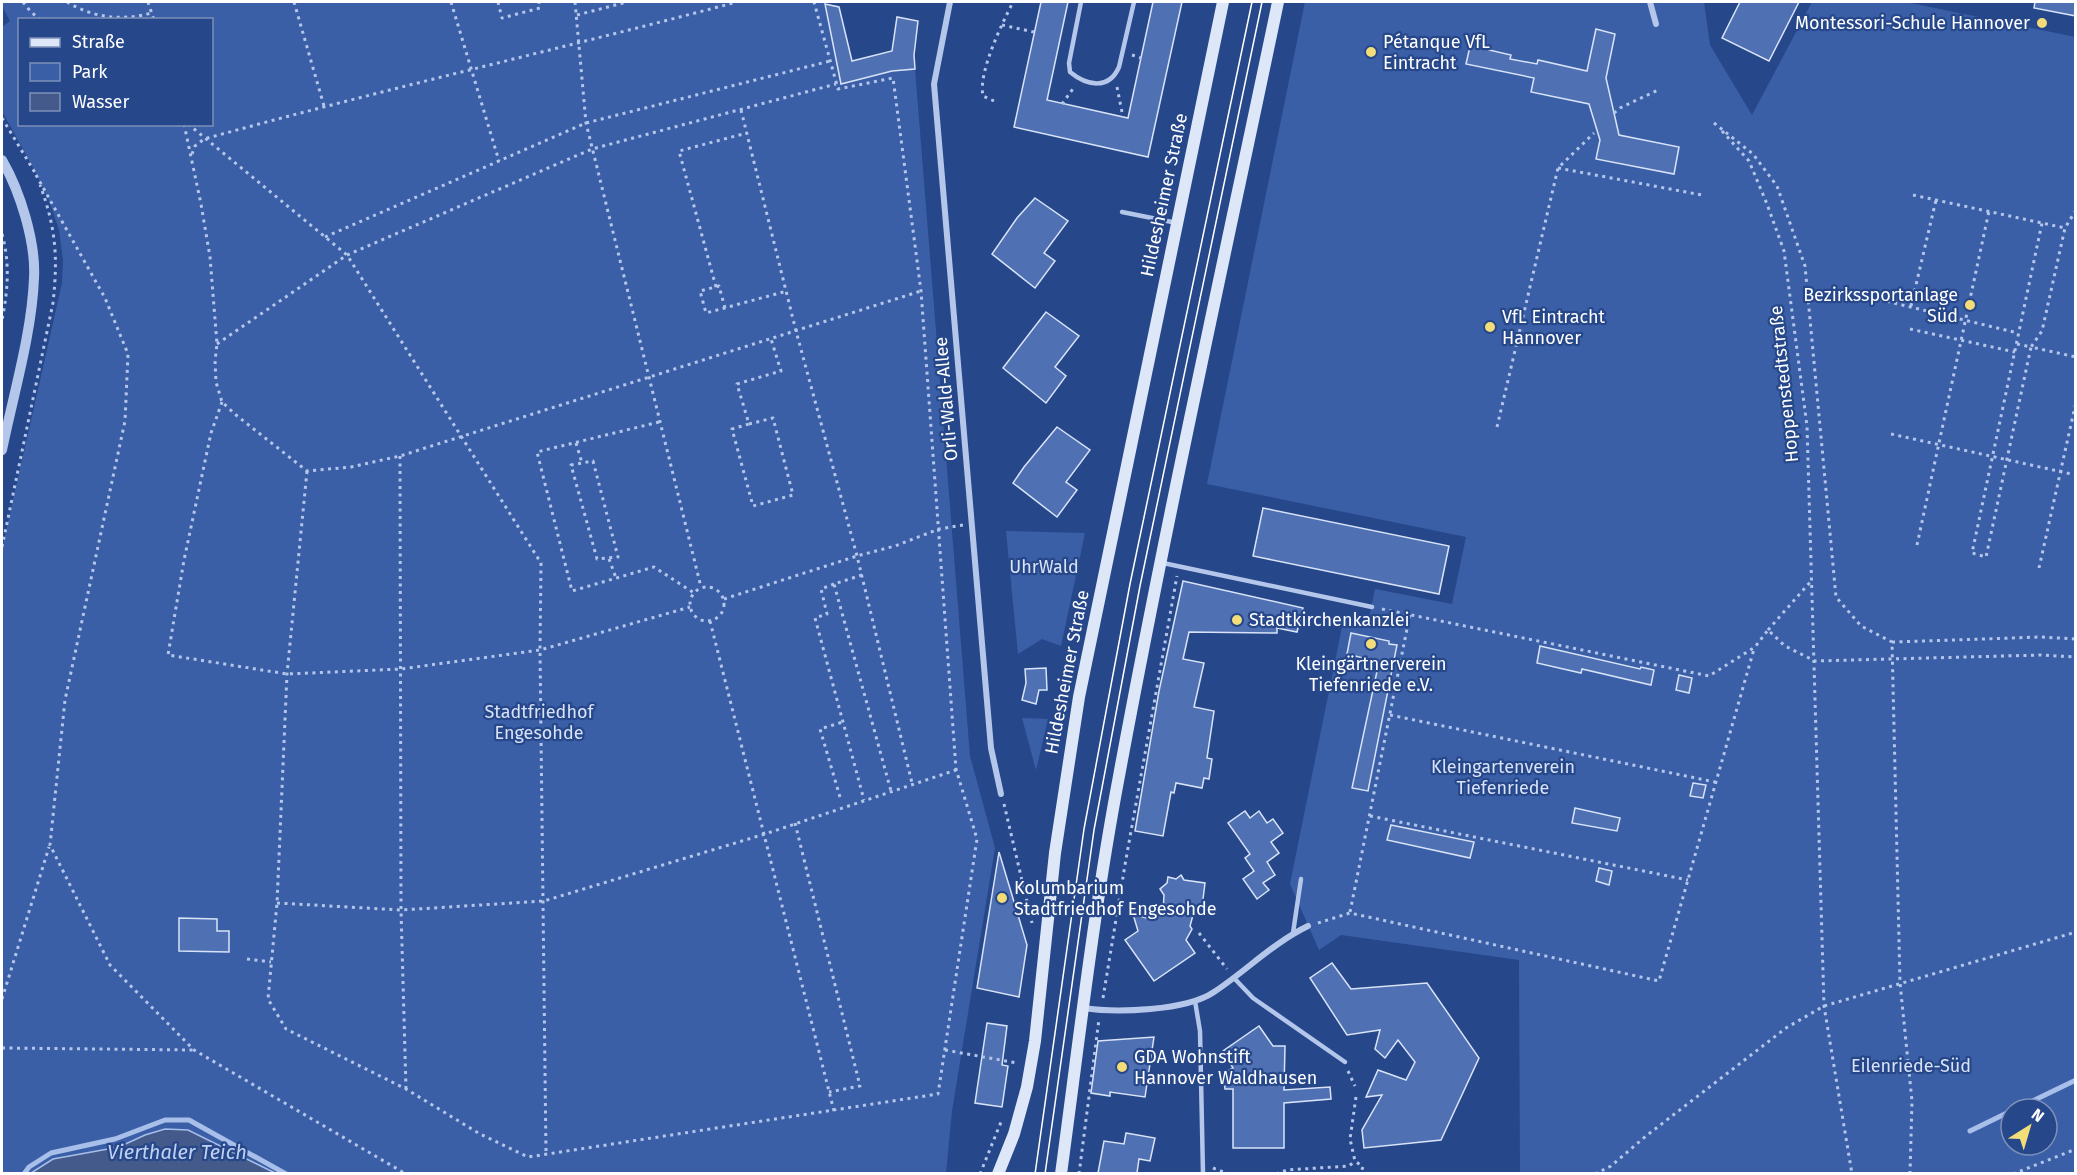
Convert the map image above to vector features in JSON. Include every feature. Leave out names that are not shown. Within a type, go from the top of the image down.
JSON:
[{"type":"main road","name":"Hildesheimer Straße","points":[[998,1173],[1014,1134],[1027,1087],[1035,1041],[1055,853],[1079,697],[1223,2]]},
{"type":"main road","points":[[1061,1173],[1100,885],[1119,777],[1161,562],[1278,2]]},
{"type":"street","name":"Orli-Wald-Allee","points":[[950,2],[934,84],[991,748],[1001,794]]},
{"type":"street","points":[[1650,2],[1656,24]]},
{"type":"street","points":[[2,160],[18,194],[27,225],[33,250],[35,276],[31,313],[2,450]]},
{"type":"street","points":[[1083,1008],[1101,1011],[1195,1002],[1213,993],[1293,933],[1308,926]]},
{"type":"lane","points":[[1081,2],[1070,72],[1079,80],[1089,83],[1105,82],[1115,76],[1134,2]]},
{"type":"lane","points":[[1122,212],[1177,223]]},
{"type":"lane","points":[[1161,562],[1372,607]]},
{"type":"lane","points":[[1293,933],[1301,879]]},
{"type":"lane","points":[[1234,978],[1253,998],[1345,1062]]},
{"type":"lane","points":[[1195,1002],[1200,1031],[1203,1173]]},
{"type":"path","points":[[23,2],[38,18]]},
{"type":"path","points":[[67,2],[82,11],[106,18],[152,13]]},
{"type":"path","points":[[148,2],[153,18]]},
{"type":"path","points":[[294,2],[324,106]]},
{"type":"path","points":[[451,2],[499,161]]},
{"type":"path","points":[[498,2],[502,18],[540,9],[539,2]]},
{"type":"path","points":[[575,2],[586,123],[701,587]]},
{"type":"path","points":[[576,15],[627,2]]},
{"type":"path","points":[[191,156],[195,146],[204,139],[324,106],[579,44],[737,2]]},
{"type":"path","points":[[307,471],[287,674],[277,903],[268,999],[286,1029],[405,1089],[480,1134],[528,1157],[938,1094],[977,839],[956,770],[921,291],[893,78],[838,89],[814,2]]},
{"type":"path","points":[[994,101],[983,96],[981,85],[1002,25],[1013,2]]},
{"type":"path","points":[[1002,25],[1034,32]]},
{"type":"path","points":[[325,237],[586,123],[830,61]]},
{"type":"path","points":[[1115,76],[1123,117]]},
{"type":"path","points":[[1062,104],[1079,80]]},
{"type":"path","points":[[217,344],[347,255],[592,149],[836,84]]},
{"type":"path","points":[[1614,113],[1658,90]]},
{"type":"path","points":[[741,110],[796,331],[862,575],[912,784]]},
{"type":"path","name":"Hoppenstedtstraße","points":[[1852,1173],[1824,1006],[1807,426],[1784,251],[1749,161],[1714,123],[1753,154],[1777,186],[1804,266],[1836,597],[1861,626],[1892,642]]},
{"type":"path","points":[[186,126],[210,257],[217,344],[216,382],[222,402],[307,471],[351,467],[400,456],[921,291]]},
{"type":"path","points":[[188,126],[347,255],[541,563],[546,1154]]},
{"type":"path","points":[[716,287],[679,151],[747,133]]},
{"type":"path","points":[[1497,427],[1558,168],[1594,133]]},
{"type":"path","points":[[1558,168],[1702,195]]},
{"type":"path","points":[[2,999],[50,845],[65,700],[125,422],[129,354],[105,298],[36,175]]},
{"type":"path","points":[[1913,195],[2065,228]]},
{"type":"path","points":[[1911,307],[1936,200]]},
{"type":"path","points":[[2042,223],[1972,553],[1986,557],[2031,347],[2042,331],[2065,228],[2076,210]]},
{"type":"path","points":[[1917,544],[1989,212]]},
{"type":"path","points":[[2,234],[7,252],[8,280],[2,320]]},
{"type":"path","points":[[725,308],[719,286],[700,291],[706,313],[725,308],[786,291]]},
{"type":"path","points":[[1865,296],[2019,333]]},
{"type":"path","points":[[1910,329],[2015,352]]},
{"type":"path","points":[[749,424],[737,384],[781,371],[771,339]]},
{"type":"path","points":[[2017,344],[2076,357]]},
{"type":"path","points":[[222,402],[208,445],[184,560],[168,655],[287,674],[401,669],[540,650],[690,607]]},
{"type":"path","points":[[2039,568],[2076,402]]},
{"type":"path","points":[[773,418],[794,495],[753,506],[732,429],[749,424],[773,418]]},
{"type":"path","points":[[659,422],[537,452],[572,591],[654,567],[694,593]]},
{"type":"path","points":[[1891,434],[2076,475]]},
{"type":"path","points":[[576,443],[582,463]]},
{"type":"path","points":[[400,456],[401,910],[405,1089]]},
{"type":"path","points":[[593,461],[618,557],[597,559],[571,465],[582,463],[593,461]]},
{"type":"path","points":[[724,599],[895,546],[939,529],[972,524]]},
{"type":"path","points":[[609,559],[615,578]]},
{"type":"path","points":[[1079,1173],[1101,1011],[1179,566]]},
{"type":"path","points":[[862,575],[820,589],[828,614],[815,618],[864,800]]},
{"type":"path","points":[[1372,607],[1709,676],[1755,647],[1812,580]]},
{"type":"path","points":[[834,584],[891,791]]},
{"type":"path","points":[[701,587],[715,588],[721,592],[724,599],[724,610],[721,615],[710,621],[696,616],[690,607],[694,593],[701,587]]},
{"type":"path","points":[[1350,913],[1410,614]]},
{"type":"path","points":[[710,621],[834,1111]]},
{"type":"path","points":[[1768,630],[1785,646],[1815,661],[2041,655],[2076,657]]},
{"type":"path","points":[[1910,1173],[1912,1101],[1900,983],[1892,642],[2041,637],[2076,639]]},
{"type":"path","points":[[1308,926],[1350,913],[1659,981],[1755,647]]},
{"type":"path","points":[[1390,715],[1715,782]]},
{"type":"path","points":[[840,797],[820,729],[843,722]]},
{"type":"path","points":[[277,903],[401,910],[544,902],[765,834],[956,770]]},
{"type":"path","points":[[1001,794],[1035,934],[1046,936]]},
{"type":"path","points":[[1370,816],[1688,880]]},
{"type":"path","points":[[795,823],[860,1086],[829,1092]]},
{"type":"path","points":[[50,845],[110,965],[194,1050],[406,1173]]},
{"type":"path","points":[[1595,1173],[1611,1166],[1646,1136],[1786,1028],[1824,1006],[2076,932]]},
{"type":"path","points":[[1199,933],[1234,978]]},
{"type":"path","points":[[247,958],[271,962]]},
{"type":"path","points":[[2,1048],[194,1050]]},
{"type":"path","points":[[945,1050],[1017,1064]]},
{"type":"path","points":[[1345,1062],[1355,1086]]},
{"type":"path","points":[[1356,1098],[1350,1138],[1354,1161],[1363,1167],[1360,1173]]},
{"type":"path","points":[[980,1173],[1005,1113]]},
{"type":"path","points":[[2013,1173],[2076,1149]]},
{"type":"path","points":[[1276,1173],[1287,1170],[1349,1167],[1354,1161]]},
{"type":"path","points":[[1203,1164],[1229,1173]]},
{"type":"green space","name":"Stadtfriedhof Engesohde","points":[[2,2],[824,2],[841,84],[892,71],[915,69],[970,756],[995,848],[952,1111],[946,1173],[2,1174],[2,549],[62,283],[63,260],[59,230],[50,203],[2,111],[2,27],[10,21]]},
{"type":"green space","points":[[1305,2],[1704,2],[1710,45],[1752,115],[1812,2],[1906,2],[2075,37],[2075,1173],[1520,1173],[1519,960],[1341,935],[1319,950],[1290,884],[1343,622],[1367,627],[1375,589],[1452,604],[1466,537],[1207,484]]},
{"type":"green space","name":"UhrWald","points":[[1006,531],[1085,533],[1061,646],[1042,639],[1018,654]]},
{"type":"green space","points":[[1022,718],[1048,719],[1036,770]]},
{"type":"water","name":"Vierthaler Teich","points":[[165,1129],[188,1130],[275,1173],[31,1173],[53,1159],[119,1147]]},
{"type":"building","points":[[1041,2],[1068,2],[1047,100],[1128,118],[1153,2],[1182,2],[1148,157],[1014,127]]},
{"type":"building","points":[[1740,2],[1799,2],[1769,61],[1722,38]]},
{"type":"building","points":[[2035,2],[2076,2],[2076,16],[2034,8]]},
{"type":"building","points":[[825,4],[839,7],[852,61],[892,51],[897,17],[918,21],[914,55],[915,69],[892,71],[841,84]]},
{"type":"building","points":[[1596,29],[1615,34],[1606,78],[1619,135],[1679,147],[1674,174],[1596,159],[1600,140],[1589,104],[1531,92],[1534,78],[1466,64],[1471,42],[1490,46],[1489,50],[1511,55],[1510,59],[1537,64],[1538,60],[1587,71]]},
{"type":"building","points":[[1035,198],[1068,221],[1044,253],[1055,261],[1035,288],[992,254],[1017,218]]},
{"type":"building","points":[[1046,312],[1079,336],[1055,367],[1066,376],[1046,403],[1003,368]]},
{"type":"building","points":[[1057,427],[1090,450],[1066,482],[1077,490],[1057,517],[1013,483]]},
{"type":"building","points":[[1263,508],[1449,546],[1439,594],[1253,556]]},
{"type":"building","points":[[1183,581],[1303,608],[1297,632],[1277,628],[1277,633],[1189,632],[1183,659],[1204,663],[1194,707],[1214,711],[1207,758],[1212,759],[1209,779],[1204,778],[1202,788],[1176,783],[1174,793],[1171,792],[1163,836],[1135,831],[1159,691]]},
{"type":"building","points":[[1351,633],[1389,641],[1389,644],[1397,645],[1368,791],[1352,788],[1379,662],[1347,654]]},
{"type":"building","points":[[1540,646],[1640,669],[1641,667],[1654,670],[1651,685],[1582,669],[1581,673],[1537,663]]},
{"type":"building","points":[[1046,668],[1047,690],[1039,690],[1036,704],[1022,700],[1026,683],[1025,669]]},
{"type":"building","points":[[1679,675],[1692,678],[1689,693],[1676,690]]},
{"type":"building","points":[[1693,783],[1706,785],[1703,798],[1690,796]]},
{"type":"building","points":[[1575,808],[1620,818],[1617,831],[1572,823]]},
{"type":"building","points":[[1245,811],[1250,818],[1259,811],[1267,823],[1273,819],[1283,833],[1271,842],[1279,853],[1267,862],[1275,875],[1263,883],[1269,890],[1257,899],[1243,879],[1254,871],[1245,858],[1250,854],[1228,823]]},
{"type":"building","points":[[1391,825],[1474,842],[1470,858],[1387,840]]},
{"type":"building","name":"Kolumbarium Stadtfriedhof Engesohde","points":[[999,852],[1027,945],[1019,997],[977,988]]},
{"type":"building","points":[[1599,868],[1612,871],[1609,885],[1596,881]]},
{"type":"building","points":[[1181,875],[1184,880],[1205,883],[1202,907],[1193,915],[1190,926],[1192,929],[1186,940],[1195,953],[1154,981],[1125,940],[1138,931],[1133,914],[1153,920],[1163,913],[1164,895],[1160,889],[1167,883],[1168,877],[1176,879]]},
{"type":"building","points":[[179,918],[217,919],[217,931],[229,931],[229,952],[179,951]]},
{"type":"building","name":"GDA Wohnstift Hannover Waldhausen","points":[[1332,963],[1351,989],[1427,983],[1479,1058],[1441,1140],[1364,1148],[1362,1130],[1382,1095],[1366,1097],[1378,1070],[1406,1080],[1415,1062],[1398,1040],[1385,1058],[1375,1049],[1380,1030],[1347,1035],[1310,978]]},
{"type":"building","points":[[987,1023],[1007,1026],[1002,1065],[1008,1066],[1002,1107],[975,1103]]},
{"type":"building","points":[[1259,1026],[1273,1046],[1285,1046],[1284,1090],[1330,1087],[1331,1099],[1284,1103],[1284,1148],[1233,1148],[1233,1089],[1225,1089],[1223,1074],[1233,1068],[1223,1051]]},
{"type":"building","name":"GDA Wohnstift Hannover Waldhausen","points":[[1154,1037],[1145,1097],[1110,1092],[1110,1096],[1091,1093],[1098,1041]]},
{"type":"building","points":[[1126,1133],[1155,1138],[1150,1161],[1139,1159],[1137,1173],[1098,1173],[1104,1141],[1124,1144]]},
{"type":"waterway","points":[[2041,1097],[2076,1080]]},
{"type":"waterway","points":[[1970,1131],[1999,1117]]},
{"type":"waterway","points":[[24,1174],[29,1167],[51,1153],[115,1139],[165,1120],[189,1120],[286,1174]]},
{"type":"tram line","points":[[1035,1174],[1084,829],[1130,584],[1252,2]]},
{"type":"tram line","points":[[1045,1174],[1094,830],[1140,586],[1262,2]]},
{"type":"place","name":"Montessori-Schule Hannover","points":[[2042,23]]},
{"type":"place","name":"Pétanque VfL Eintracht","points":[[1371,52]]},
{"type":"place","name":"Bezirkssportanlage Süd","points":[[1970,305]]},
{"type":"place","name":"VfL Eintracht Hannover","points":[[1490,327]]},
{"type":"place","name":"Stadtkirchenkanzlei","points":[[1237,620]]},
{"type":"place","name":"Kleingärtnerverein Tiefenriede e.V.","points":[[1371,644]]},
{"type":"place","name":"Kolumbarium Stadtfriedhof Engesohde","points":[[1002,898]]},
{"type":"place","name":"GDA Wohnstift Hannover Waldhausen","points":[[1122,1067]]},
{"type":"park label","name":"Kleingartenverein Tiefenriede","points":[[1503,777]]},
{"type":"park label","name":"Eilenriede-Süd","points":[[1911,1066]]}]
